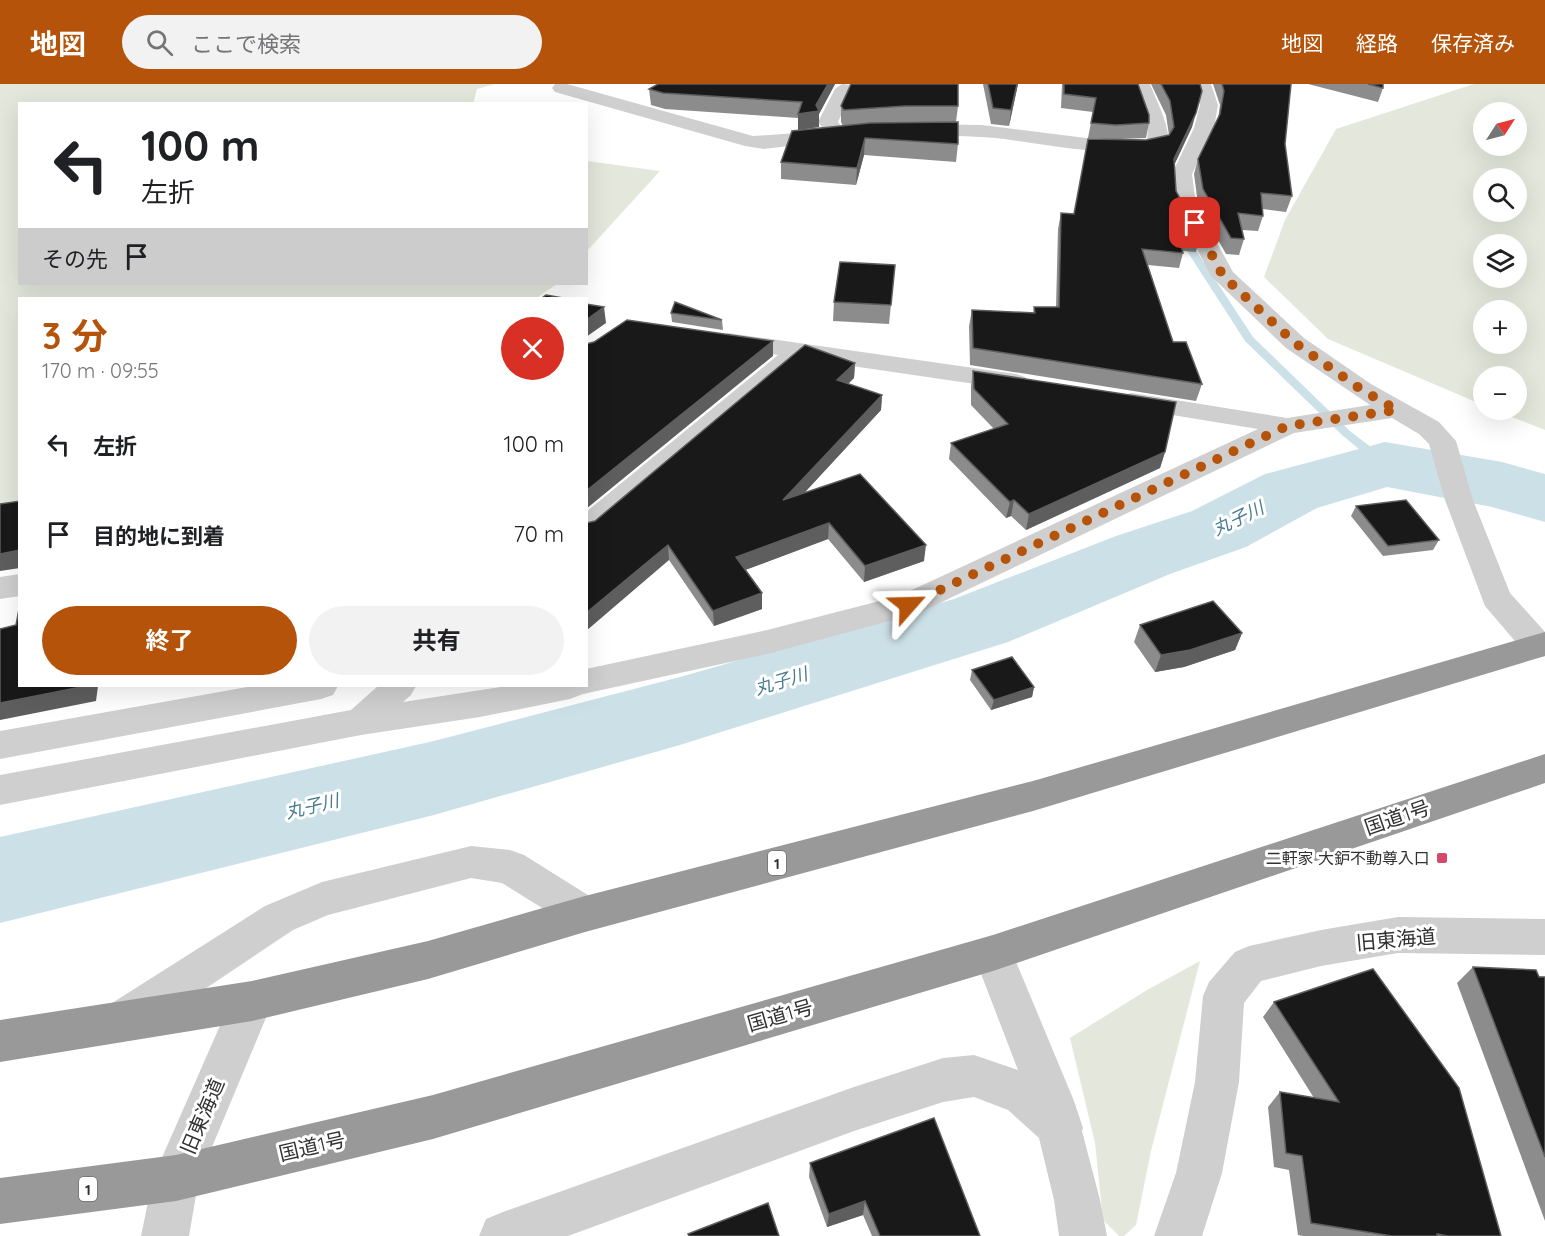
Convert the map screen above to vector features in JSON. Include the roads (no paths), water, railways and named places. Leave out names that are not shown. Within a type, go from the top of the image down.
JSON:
[{"type":"highway","name":"1","points":[[0,1041],[252,1001],[428,960],[585,914],[1033,796],[1542,645]]},
{"type":"highway","name":"国道1号","points":[[0,1201],[176,1178],[433,1117],[993,953],[1545,768]]},
{"type":"street","points":[[1141,84],[1158,129],[1158,144]]},
{"type":"street","points":[[1202,84],[1209,105],[1204,128],[1182,174],[1185,205],[1223,276],[1295,343],[1362,390],[1429,428],[1442,441],[1459,500],[1496,598],[1542,645]]},
{"type":"street","points":[[561,88],[752,142],[764,143],[861,133]]},
{"type":"street","points":[[837,135],[828,122],[844,89]]},
{"type":"street","points":[[896,131],[942,129],[1004,133],[1075,143],[1131,147],[1158,144],[1189,158]]},
{"type":"street","points":[[705,336],[1039,386]]},
{"type":"street","points":[[588,526],[799,350]]},
{"type":"street","points":[[1110,397],[1287,426]]},
{"type":"street","points":[[588,682],[767,642],[908,605],[1287,426],[1397,410]]},
{"type":"street","points":[[0,588],[18,585]]},
{"type":"street","points":[[0,745],[316,687]]},
{"type":"street","points":[[361,722],[398,687]]},
{"type":"street","points":[[0,790],[361,722],[480,704],[565,687]]},
{"type":"street","points":[[123,1020],[279,918],[322,899],[471,862],[510,867],[585,914]]},
{"type":"street","name":"旧東海道","points":[[1178,1236],[1199,1173],[1217,1082],[1224,996],[1249,965],[1321,948],[1398,935],[1545,937]]},
{"type":"street","points":[[993,953],[1061,1128],[1083,1236]]},
{"type":"street","name":"旧東海道","points":[[165,1236],[176,1178],[252,1001]]},
{"type":"street","points":[[503,1236],[854,1109],[943,1080],[974,1076],[1023,1094],[1061,1128]]},
{"type":"waterway","points":[[1183,237],[1249,339],[1346,433],[1385,464]]},
{"type":"waterway","name":"丸子川","points":[[0,880],[434,778],[680,711],[979,621],[1143,555],[1219,529],[1291,491],[1385,464],[1502,485],[1545,498]]},
{"type":"place","name":"二軒家 大鈩不動尊入口","points":[[1442,858]]}]
